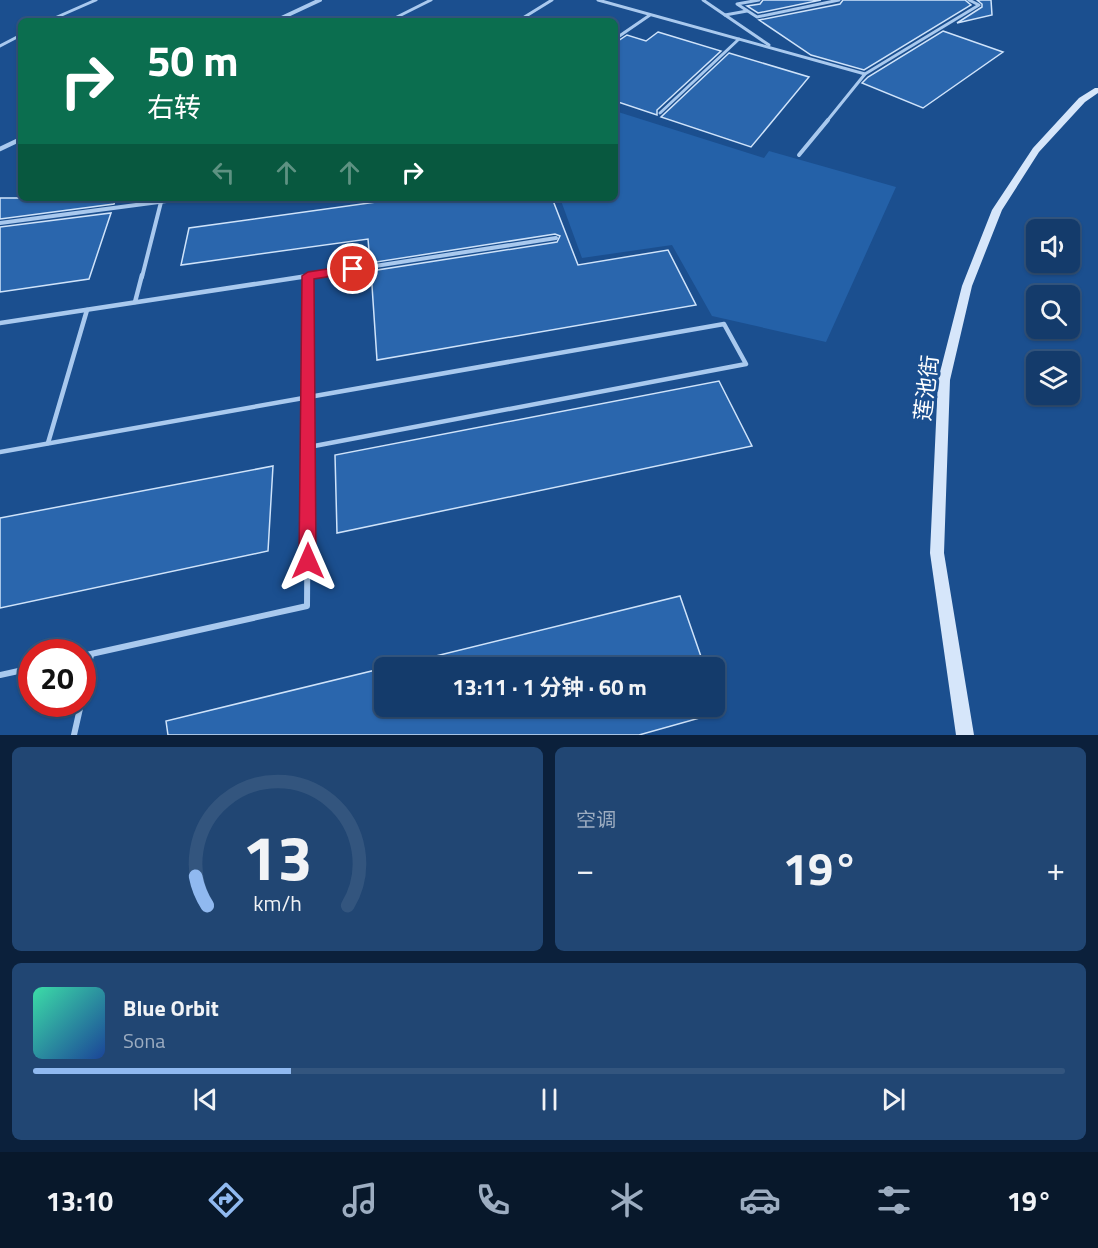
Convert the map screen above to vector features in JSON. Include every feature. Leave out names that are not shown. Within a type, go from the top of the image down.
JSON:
[{"type":"main road","name":"莲池街","points":[[965,735],[937,553],[944,381],[967,286],[997,210],[1036,150],[1082,100],[1098,90]]},
{"type":"street","points":[[281,18],[320,0]]},
{"type":"street","points":[[0,149],[18,140]]},
{"type":"lane","points":[[55,18],[96,0]]},
{"type":"lane","points":[[395,18],[431,0]]},
{"type":"lane","points":[[523,18],[552,0]]},
{"type":"lane","points":[[598,0],[865,74]]},
{"type":"lane","points":[[703,0],[773,48]]},
{"type":"lane","points":[[759,0],[737,4],[757,17],[839,0]]},
{"type":"lane","points":[[799,155],[865,74],[979,5],[969,0]]},
{"type":"lane","points":[[725,15],[747,11]]},
{"type":"lane","points":[[618,37],[650,15]]},
{"type":"lane","points":[[0,46],[18,36]]},
{"type":"lane","points":[[660,113],[739,39]]},
{"type":"lane","points":[[0,223],[168,201]]},
{"type":"lane","points":[[135,302],[161,202]]},
{"type":"lane","points":[[0,323],[556,238]]},
{"type":"lane","points":[[96,654],[307,606],[308,276]]},
{"type":"lane","points":[[48,443],[87,310]]},
{"type":"lane","points":[[0,452],[724,324],[746,364],[309,447]]},
{"type":"lane","points":[[0,675],[18,671]]},
{"type":"lane","points":[[74,735],[78,717]]},
{"type":"shaded area","points":[[618,112],[764,158],[769,151],[896,187],[826,342],[712,316],[672,245],[582,258],[561,201],[618,201]]},
{"type":"building","points":[[763,0],[821,0],[758,13],[747,6],[760,4]]},
{"type":"building","points":[[843,0],[965,0],[971,5],[864,70],[811,55],[759,20],[840,4]]},
{"type":"building","points":[[977,0],[991,0],[992,15],[957,23],[982,7]]},
{"type":"building","points":[[943,31],[1003,52],[923,108],[862,83],[868,77]]},
{"type":"building","points":[[658,32],[721,51],[657,110],[657,115],[618,102],[618,41],[627,35],[646,41]]},
{"type":"building","points":[[729,53],[809,77],[751,147],[661,117]]},
{"type":"building","points":[[0,198],[18,198],[18,201],[115,201],[114,204],[0,219]]},
{"type":"building","points":[[383,201],[553,201],[578,265],[668,250],[696,305],[377,360],[371,271],[557,242],[560,236],[555,234],[370,263],[368,239],[181,265],[189,228]]},
{"type":"building","points":[[111,213],[89,279],[0,292],[0,227]]},
{"type":"building","points":[[719,381],[752,446],[337,533],[335,455]]},
{"type":"building","points":[[273,466],[268,551],[0,608],[0,518]]},
{"type":"building","points":[[680,596],[701,657],[432,657]]},
{"type":"building","points":[[374,670],[374,717],[703,717],[639,735],[168,735],[166,721]]},
{"type":"route","points":[[308,561],[308,276],[353,269]]}]
